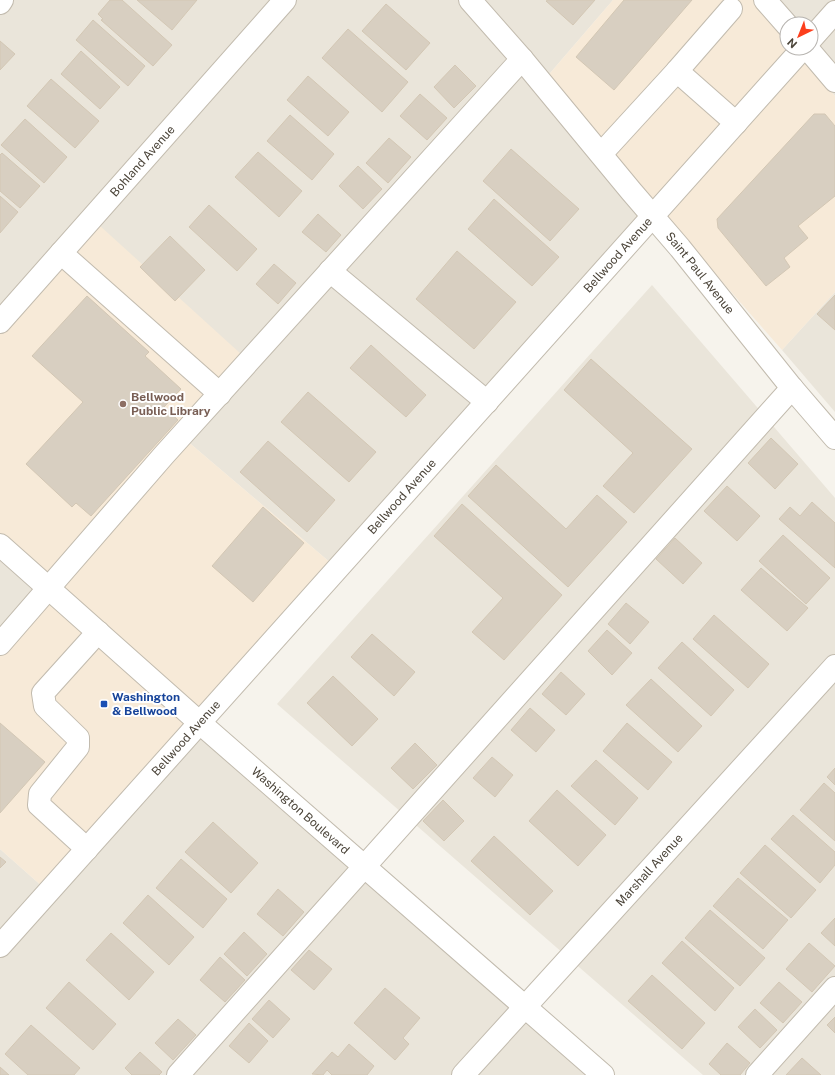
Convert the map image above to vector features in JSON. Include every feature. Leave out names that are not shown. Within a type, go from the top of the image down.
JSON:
[{"type":"street","name":"Bohland Avenue","points":[[0,322],[285,0]]},
{"type":"street","name":"Saint Paul Avenue","points":[[470,0],[522,59],[680,248],[792,388],[835,438]]},
{"type":"street","points":[[765,0],[779,16]]},
{"type":"street","points":[[601,154],[731,10]]},
{"type":"street","points":[[819,30],[835,12]]},
{"type":"street","name":"Bellwood Avenue","points":[[0,946],[796,56]]},
{"type":"street","points":[[814,56],[835,81]]},
{"type":"street","points":[[0,644],[164,455],[522,59]]},
{"type":"street","points":[[677,71],[736,123]]},
{"type":"street","points":[[61,253],[220,394]]},
{"type":"street","points":[[330,271],[486,402]]},
{"type":"street","points":[[178,1075],[792,388]]},
{"type":"street","name":"Washington Boulevard","points":[[0,545],[603,1075]]},
{"type":"street","points":[[87,849],[39,805],[40,794],[78,747],[78,738],[45,706],[44,693],[98,632]]},
{"type":"street","name":"Marshall Avenue","points":[[463,1075],[524,1006],[835,666]]},
{"type":"street","points":[[757,1075],[835,988]]},
{"type":"shaded area","points":[[0,0],[460,0],[643,214],[332,564],[186,440],[0,315]]},
{"type":"shaded area","points":[[477,0],[613,0],[545,79]]},
{"type":"shaded area","points":[[613,0],[754,0],[779,30],[779,56],[802,56],[835,96],[835,292],[782,350],[545,79]]},
{"type":"shaded area","points":[[754,0],[835,0],[835,96],[802,56],[819,56],[819,16],[779,16],[779,30]]},
{"type":"shaded area","points":[[88,215],[252,364],[186,440],[332,564],[199,716],[0,538],[0,315]]},
{"type":"shaded area","points":[[652,285],[835,498],[835,1075],[703,1075],[277,704]]},
{"type":"shaded area","points":[[835,292],[835,412],[782,350]]},
{"type":"shaded area","points":[[0,551],[49,594],[0,649]]},
{"type":"shaded area","points":[[49,594],[192,722],[44,888],[0,849],[0,649]]},
{"type":"shaded area","points":[[200,733],[593,1075],[0,1075],[0,957]]},
{"type":"shaded area","points":[[0,849],[44,888],[0,937]]},
{"type":"building","points":[[110,0],[122,0],[172,45],[153,66],[101,20],[103,19],[98,14]]},
{"type":"building","points":[[137,0],[197,0],[172,30]]},
{"type":"building","points":[[595,0],[573,25],[546,1]]},
{"type":"building","points":[[624,0],[692,0],[614,90],[576,57]]},
{"type":"building","points":[[386,4],[430,43],[406,70],[362,31]]},
{"type":"building","points":[[93,20],[145,66],[128,86],[76,40]]},
{"type":"building","points":[[348,29],[408,82],[382,112],[322,58]]},
{"type":"building","points":[[0,41],[15,54],[0,70]]},
{"type":"building","points":[[81,51],[120,87],[100,109],[61,74]]},
{"type":"building","points":[[455,65],[476,86],[454,108],[434,87]]},
{"type":"building","points":[[308,76],[349,112],[328,136],[287,100]]},
{"type":"building","points":[[51,79],[99,121],[75,148],[27,106]]},
{"type":"building","points":[[420,94],[447,118],[427,140],[400,116]]},
{"type":"building","points":[[814,114],[825,114],[835,126],[835,196],[798,226],[808,238],[784,258],[790,267],[766,286],[718,228],[717,219]]},
{"type":"building","points":[[290,115],[334,154],[312,180],[267,141]]},
{"type":"building","points":[[25,119],[67,157],[44,183],[1,145]]},
{"type":"building","points":[[389,138],[411,157],[388,183],[366,163]]},
{"type":"building","points":[[511,149],[579,209],[550,241],[483,181]]},
{"type":"building","points":[[258,152],[302,191],[279,217],[235,177]]},
{"type":"building","points":[[2,153],[40,186],[20,208],[0,191],[0,155]]},
{"type":"building","points":[[358,166],[382,189],[363,209],[339,186]]},
{"type":"building","points":[[0,196],[18,212],[0,233]]},
{"type":"building","points":[[494,199],[559,257],[532,286],[468,229]]},
{"type":"building","points":[[209,205],[257,249],[237,271],[189,227]]},
{"type":"building","points":[[318,214],[341,235],[326,252],[302,232]]},
{"type":"building","points":[[170,236],[205,270],[175,301],[140,267]]},
{"type":"building","points":[[457,251],[516,302],[474,349],[416,299]]},
{"type":"building","points":[[274,264],[296,283],[278,304],[256,284]]},
{"type":"building","points":[[835,295],[835,330],[817,314]]},
{"type":"building","name":"Bellwood Public Library","points":[[87,296],[149,352],[145,356],[181,389],[164,407],[178,420],[91,516],[76,503],[72,507],[26,464],[83,402],[32,356]]},
{"type":"building","points":[[371,345],[426,395],[406,417],[350,368]]},
{"type":"building","points":[[591,359],[692,449],[634,513],[603,486],[633,453],[564,390]]},
{"type":"building","points":[[308,392],[376,452],[349,482],[281,422]]},
{"type":"building","points":[[771,438],[798,464],[775,489],[748,463]]},
{"type":"building","points":[[268,441],[335,500],[307,532],[240,472]]},
{"type":"building","points":[[496,465],[566,529],[597,495],[627,522],[568,587],[468,496]]},
{"type":"building","points":[[727,486],[760,516],[737,541],[704,511]]},
{"type":"building","points":[[812,502],[835,523],[835,568],[779,519],[790,507],[800,516]]},
{"type":"building","points":[[462,504],[562,595],[504,660],[472,632],[503,598],[434,536]]},
{"type":"building","points":[[263,507],[304,543],[253,602],[212,566]]},
{"type":"building","points":[[783,535],[830,578],[806,604],[759,561]]},
{"type":"building","points":[[675,538],[702,563],[683,584],[656,559]]},
{"type":"building","points":[[761,568],[808,608],[787,631],[741,590]]},
{"type":"building","points":[[626,603],[649,622],[630,644],[608,624]]},
{"type":"building","points":[[714,615],[769,664],[748,688],[693,639]]},
{"type":"building","points":[[607,630],[632,653],[612,675],[588,651]]},
{"type":"building","points":[[372,634],[415,672],[394,696],[351,657]]},
{"type":"building","points":[[682,642],[734,690],[711,716],[658,668]]},
{"type":"building","points":[[561,672],[585,694],[566,715],[542,694]]},
{"type":"building","points":[[333,676],[378,719],[352,746],[307,703]]},
{"type":"building","points":[[651,679],[702,726],[678,752],[626,705]]},
{"type":"building","points":[[530,708],[555,730],[536,752],[511,730]]},
{"type":"building","points":[[0,723],[45,762],[0,813]]},
{"type":"building","points":[[627,723],[672,762],[648,790],[603,751]]},
{"type":"building","points":[[415,743],[437,765],[413,789],[391,768]]},
{"type":"building","points":[[492,757],[513,775],[495,797],[473,778]]},
{"type":"building","points":[[596,760],[638,798],[615,825],[571,786]]},
{"type":"building","points":[[835,768],[835,785],[827,777]]},
{"type":"building","points":[[824,783],[835,793],[835,841],[800,810]]},
{"type":"building","points":[[557,790],[606,835],[578,866],[529,821]]},
{"type":"building","points":[[443,800],[464,821],[444,841],[423,821]]},
{"type":"building","points":[[793,815],[835,852],[835,865],[820,883],[771,839]]},
{"type":"building","points":[[213,822],[258,863],[231,893],[185,852]]},
{"type":"building","points":[[494,836],[553,891],[530,915],[471,861]]},
{"type":"building","points":[[765,845],[816,890],[791,918],[740,873]]},
{"type":"building","points":[[0,857],[6,862],[0,868]]},
{"type":"building","points":[[181,859],[227,899],[203,928],[156,888]]},
{"type":"building","points":[[738,878],[788,920],[763,949],[713,906]]},
{"type":"building","points":[[278,889],[304,912],[283,936],[257,914]]},
{"type":"building","points":[[148,895],[194,937],[169,965],[123,923]]},
{"type":"building","points":[[710,910],[765,958],[740,986],[685,938]]},
{"type":"building","points":[[835,918],[835,946],[821,933]]},
{"type":"building","points":[[244,932],[267,954],[247,976],[224,954]]},
{"type":"building","points":[[111,933],[154,972],[129,1000],[86,960]]},
{"type":"building","points":[[682,941],[734,988],[715,1011],[662,963]]},
{"type":"building","points":[[809,943],[835,966],[812,992],[786,969]]},
{"type":"building","points":[[309,950],[332,969],[314,990],[291,970]]},
{"type":"building","points":[[220,957],[245,980],[225,1002],[200,980]]},
{"type":"building","points":[[652,975],[705,1023],[682,1049],[628,1001]]},
{"type":"building","points":[[69,982],[116,1024],[93,1050],[46,1008]]},
{"type":"building","points":[[779,982],[802,1002],[783,1023],[760,1003]]},
{"type":"building","points":[[385,988],[420,1018],[403,1038],[409,1044],[395,1060],[354,1023]]},
{"type":"building","points":[[269,1000],[290,1019],[273,1038],[252,1019]]},
{"type":"building","points":[[755,1009],[777,1030],[760,1048],[738,1027]]},
{"type":"building","points":[[835,1017],[835,1033],[827,1025]]},
{"type":"building","points":[[178,1019],[196,1035],[173,1060],[155,1043]]},
{"type":"building","points":[[249,1023],[268,1041],[249,1063],[229,1046]]},
{"type":"building","points":[[31,1025],[80,1068],[74,1075],[28,1075],[5,1054]]},
{"type":"building","points":[[727,1043],[750,1063],[740,1075],[721,1075],[709,1064]]},
{"type":"building","points":[[349,1044],[374,1066],[367,1075],[332,1075],[327,1070],[323,1075],[312,1074],[332,1052],[338,1057]]},
{"type":"building","points":[[140,1052],[162,1072],[159,1075],[132,1075],[125,1068]]},
{"type":"building","points":[[802,1058],[821,1075],[786,1075]]},
{"type":"building","points":[[0,1067],[9,1075],[0,1075]]},
{"type":"place","name":"Bellwood Public Library","points":[[123,404]]},
{"type":"place","name":"Washington & Bellwood","points":[[104,704]]}]
